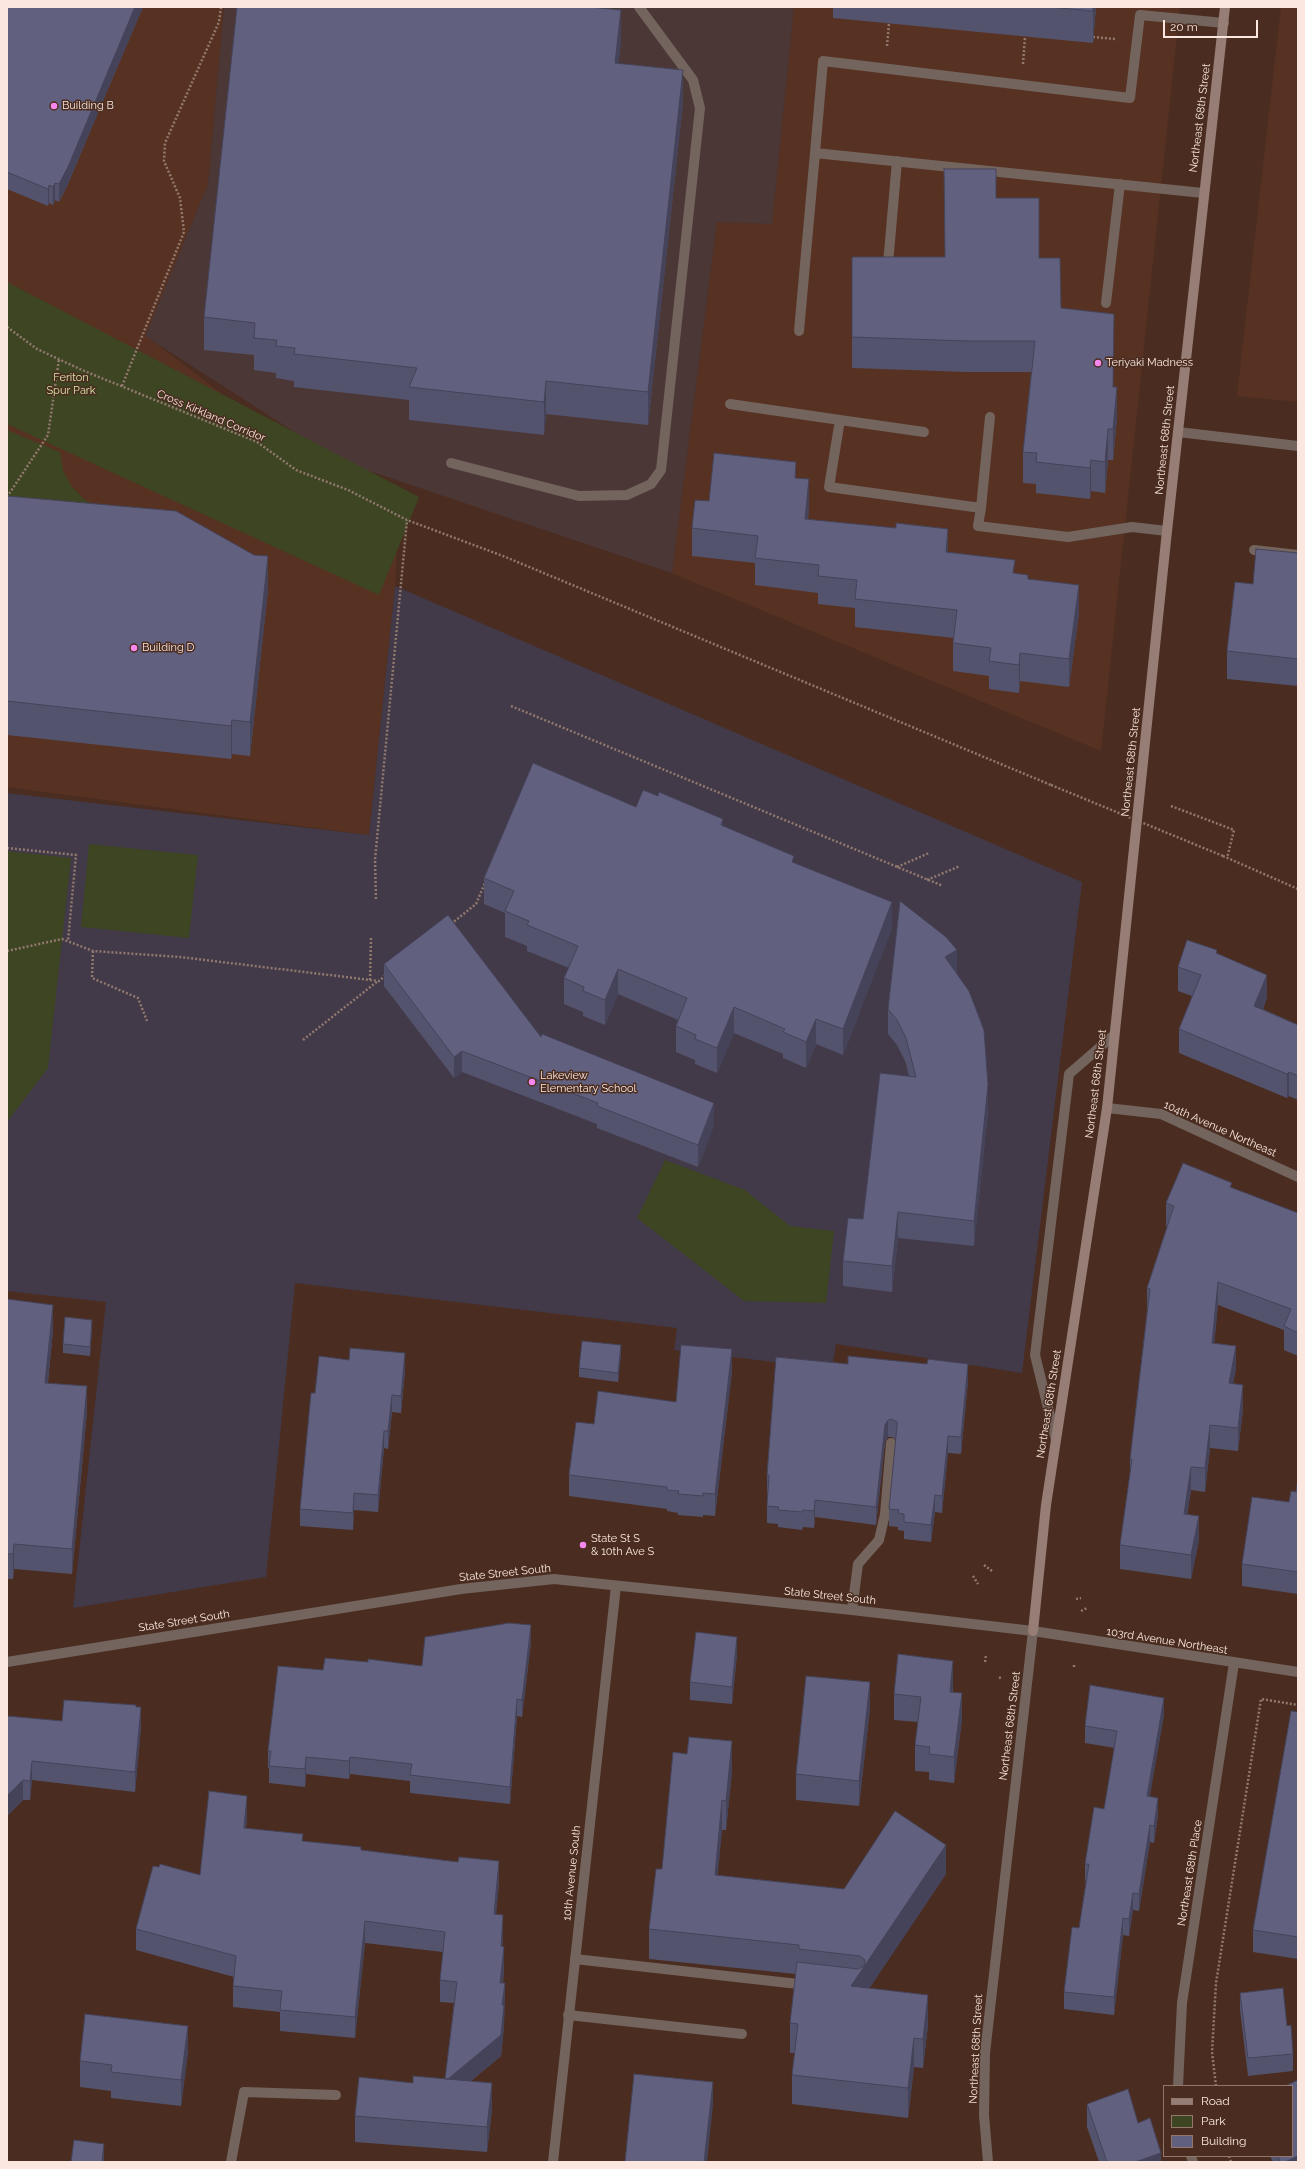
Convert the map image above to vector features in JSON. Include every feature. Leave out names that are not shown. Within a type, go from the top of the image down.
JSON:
[{"type":"main road","name":"Northeast 68th Street","points":[[1033,1631],[1046,1505],[1107,1108],[1167,531],[1225,7]]},
{"type":"street","points":[[450,463],[579,496],[627,495],[651,484],[661,470],[700,108],[693,80],[639,7]]},
{"type":"street","points":[[799,331],[823,61],[1130,98],[1140,15],[1224,23]]},
{"type":"street","points":[[815,153],[1204,193]]},
{"type":"street","points":[[888,264],[896,161]]},
{"type":"street","points":[[1106,303],[1120,184]]},
{"type":"street","points":[[730,404],[924,432]]},
{"type":"street","points":[[990,417],[978,526],[1068,537],[1132,527],[1167,531]]},
{"type":"street","points":[[840,420],[829,487],[981,508]]},
{"type":"street","points":[[1178,432],[1298,446]]},
{"type":"street","points":[[1254,550],[1298,555]]},
{"type":"street","points":[[1056,1441],[1035,1355],[1069,1074],[1114,1035]]},
{"type":"street","name":"104th Avenue Northeast","points":[[1107,1108],[1161,1114],[1298,1177]]},
{"type":"street","points":[[852,1610],[858,1564],[879,1540],[885,1514],[892,1444]]},
{"type":"street","name":"State Street South","points":[[7,1662],[500,1584],[554,1579],[852,1610],[1033,1631]]},
{"type":"street","name":"10th Avenue South","points":[[553,2162],[616,1586]]},
{"type":"street","name":"103rd Avenue Northeast","points":[[1033,1631],[1298,1672]]},
{"type":"street","name":"Northeast 68th Street","points":[[988,2162],[984,2115],[985,2053],[1033,1631]]},
{"type":"street","name":"Northeast 68th Place","points":[[1178,2085],[1182,2003],[1234,1663]]},
{"type":"street","points":[[575,1959],[815,1986]]},
{"type":"street","points":[[568,2015],[742,2034]]},
{"type":"street","points":[[231,2162],[244,2092],[336,2095]]},
{"type":"path","points":[[122,386],[184,232],[180,198],[164,161],[165,144],[219,22],[221,7]]},
{"type":"path","points":[[886,52],[889,23]]},
{"type":"path","points":[[1022,65],[1025,37]]},
{"type":"path","points":[[1093,37],[1120,40]]},
{"type":"path","name":"Cross Kirkland Corridor","points":[[7,327],[37,349],[59,360],[257,442],[296,470],[348,490],[408,520],[510,560],[1223,856],[1298,889]]},
{"type":"path","points":[[7,497],[48,435],[59,360]]},
{"type":"path","points":[[376,899],[375,860],[408,520]]},
{"type":"path","points":[[511,706],[943,886]]},
{"type":"path","points":[[1171,806],[1234,830],[1227,858]]},
{"type":"path","points":[[7,848],[76,855],[68,941]]},
{"type":"path","points":[[896,867],[929,853]]},
{"type":"path","points":[[927,880],[960,866]]},
{"type":"path","points":[[446,928],[476,904],[485,882]]},
{"type":"path","points":[[370,980],[372,938]]},
{"type":"path","points":[[7,951],[62,939],[93,951],[180,957],[379,981]]},
{"type":"path","points":[[93,951],[92,978],[138,998],[147,1021]]},
{"type":"path","points":[[303,1040],[391,971]]},
{"type":"path","points":[[984,1565],[992,1571]]},
{"type":"path","points":[[973,1576],[978,1584]]},
{"type":"path","points":[[1076,1599],[1081,1598]]},
{"type":"path","points":[[1082,1611],[1087,1608]]},
{"type":"path","points":[[984,1662],[986,1655]]},
{"type":"path","points":[[1074,1665],[1074,1670]]},
{"type":"path","points":[[1216,2085],[1212,2052],[1216,1983],[1261,1699],[1298,1705]]},
{"type":"shaded area","points":[[7,7],[224,7],[208,184],[146,336],[398,528],[395,586],[369,835],[7,787]]},
{"type":"shaded area","points":[[224,7],[794,7],[772,224],[717,222],[672,573],[340,461],[145,336],[208,184]]},
{"type":"shaded area","points":[[794,7],[1180,7],[1101,751],[672,573],[717,222],[772,224]]},
{"type":"shaded area","points":[[1281,7],[1298,7],[1298,402],[1237,396]]},
{"type":"shaded area","name":"Lakeview Elementary School","points":[[395,586],[1082,882],[1022,1373],[836,1344],[832,1369],[674,1350],[677,1328],[295,1283],[266,1577],[73,1608],[106,1302],[7,1291],[7,793],[369,835]]},
{"type":"green space","name":"Feriton Spur Park","points":[[7,282],[419,497],[379,595],[7,424]]},
{"type":"green space","points":[[7,428],[9,431],[60,452],[63,471],[72,487],[85,500],[101,509],[7,517]]},
{"type":"green space","points":[[89,844],[198,855],[189,938],[81,927]]},
{"type":"green space","points":[[7,851],[71,858],[48,1068],[7,1122]]},
{"type":"green space","points":[[665,1160],[745,1190],[790,1226],[834,1231],[826,1303],[744,1301],[637,1218]]},
{"type":"building","name":"Building B","points":[[7,7],[135,7],[68,167],[59,184],[55,183],[53,187],[49,185],[48,189],[7,172]]},
{"type":"building","points":[[237,7],[589,7],[621,10],[615,63],[683,70],[648,392],[546,381],[544,402],[409,387],[417,368],[294,354],[295,348],[276,346],[277,340],[254,338],[255,323],[204,317]]},
{"type":"building","points":[[1049,7],[1093,7],[1093,11]]},
{"type":"building","points":[[944,169],[996,169],[996,198],[1039,198],[1039,258],[1060,258],[1061,308],[1114,314],[1113,387],[1117,387],[1113,429],[1108,429],[1105,462],[1091,460],[1090,468],[1036,462],[1037,453],[1023,452],[1035,341],[967,341],[852,337],[852,257],[945,257]]},
{"type":"building","points":[[714,453],[796,462],[795,478],[809,479],[805,519],[896,528],[896,523],[948,529],[946,552],[1015,560],[1013,573],[1028,575],[1028,579],[1079,585],[1069,659],[1020,653],[1019,665],[989,661],[991,648],[953,643],[957,610],[855,599],[857,580],[818,576],[819,565],[755,558],[758,536],[692,528],[695,500],[709,501]]},
{"type":"building","name":"Building D","points":[[7,496],[176,511],[254,555],[268,556],[250,722],[232,720],[231,726],[7,701]]},
{"type":"building","points":[[1256,549],[1298,553],[1298,659],[1227,651],[1235,582],[1253,584]]},
{"type":"building","points":[[533,763],[636,807],[643,790],[658,796],[659,792],[723,819],[721,825],[794,856],[792,862],[892,902],[843,1029],[816,1019],[806,1042],[783,1032],[785,1029],[734,1007],[717,1048],[695,1039],[696,1035],[676,1026],[687,998],[618,969],[605,1000],[583,991],[584,987],[564,978],[578,946],[527,925],[529,921],[505,911],[514,891],[484,878]]},
{"type":"building","points":[[900,901],[946,937],[957,950],[945,957],[969,991],[984,1030],[988,1085],[974,1221],[898,1212],[892,1266],[843,1261],[848,1218],[863,1219],[880,1073],[916,1077],[906,1038],[897,1020],[888,1009]]},
{"type":"building","points":[[448,915],[541,1037],[542,1034],[714,1103],[698,1145],[597,1106],[598,1103],[462,1051],[454,1057],[384,964]]},
{"type":"building","points":[[1187,940],[1217,950],[1216,953],[1267,975],[1254,1006],[1298,1025],[1298,1076],[1289,1072],[1287,1074],[1179,1029],[1201,975],[1178,967]]},
{"type":"building","points":[[1183,1163],[1232,1183],[1230,1187],[1298,1213],[1298,1333],[1284,1326],[1291,1309],[1218,1282],[1212,1343],[1236,1346],[1229,1383],[1243,1385],[1238,1428],[1210,1425],[1205,1468],[1191,1467],[1184,1514],[1199,1516],[1191,1555],[1120,1545],[1132,1459],[1130,1459],[1150,1289],[1147,1288],[1174,1206],[1166,1203]]},
{"type":"building","points":[[7,1299],[53,1305],[45,1383],[87,1386],[72,1549],[14,1544],[13,1554],[7,1554]]},
{"type":"building","points":[[65,1317],[92,1320],[90,1347],[63,1344]]},
{"type":"building","points":[[582,1341],[621,1345],[618,1373],[579,1368]]},
{"type":"building","points":[[681,1345],[732,1349],[715,1494],[703,1493],[703,1496],[678,1494],[679,1491],[667,1490],[667,1487],[569,1475],[576,1422],[594,1424],[598,1391],[676,1402]]},
{"type":"building","points":[[350,1348],[405,1353],[401,1396],[392,1395],[388,1431],[384,1431],[378,1495],[354,1493],[353,1513],[300,1509],[311,1393],[315,1393],[319,1356],[349,1360]]},
{"type":"building","points":[[848,1356],[927,1364],[928,1359],[968,1364],[961,1437],[948,1436],[942,1496],[935,1495],[931,1525],[904,1522],[904,1514],[898,1513],[899,1510],[889,1509],[897,1426],[897,1422],[892,1419],[888,1420],[885,1425],[876,1507],[815,1500],[814,1511],[803,1510],[802,1512],[778,1510],[779,1507],[767,1506],[769,1475],[767,1475],[776,1357],[848,1364]]},
{"type":"building","points":[[1298,1479],[1298,1572],[1242,1564],[1252,1497],[1289,1502],[1291,1491],[1296,1492]]},
{"type":"building","points":[[509,1623],[531,1625],[522,1700],[517,1699],[510,1787],[410,1775],[412,1764],[350,1757],[349,1761],[306,1757],[305,1769],[269,1766],[271,1751],[268,1751],[278,1666],[323,1670],[325,1658],[368,1662],[368,1659],[422,1666],[425,1637]]},
{"type":"building","points":[[696,1632],[737,1637],[732,1687],[690,1682]]},
{"type":"building","points":[[898,1654],[953,1661],[950,1692],[962,1693],[954,1757],[929,1754],[930,1747],[915,1745],[921,1697],[894,1694]]},
{"type":"building","points":[[806,1676],[870,1682],[859,1781],[796,1774]]},
{"type":"building","points":[[1090,1685],[1164,1698],[1147,1796],[1158,1798],[1154,1826],[1150,1825],[1139,1894],[1133,1893],[1129,1919],[1123,1918],[1114,1997],[1064,1992],[1072,1927],[1079,1928],[1089,1864],[1085,1864],[1094,1807],[1104,1809],[1117,1731],[1085,1726]]},
{"type":"building","points":[[64,1700],[136,1705],[136,1707],[141,1707],[135,1772],[32,1761],[30,1781],[23,1780],[7,1796],[7,1716],[62,1721]]},
{"type":"building","points":[[1291,1711],[1298,1712],[1298,1937],[1253,1930]]},
{"type":"building","points":[[689,1737],[732,1741],[726,1801],[722,1800],[715,1875],[844,1889],[895,1811],[946,1845],[851,1986],[928,1995],[923,2039],[914,2038],[908,2088],[792,2075],[798,2024],[790,2023],[797,1962],[858,1969],[864,1966],[865,1960],[860,1956],[799,1949],[799,1945],[649,1929],[656,1869],[662,1869],[673,1752],[687,1754]]},
{"type":"building","points":[[209,1791],[247,1796],[244,1828],[303,1834],[302,1841],[361,1847],[361,1850],[458,1862],[459,1857],[499,1861],[494,1914],[503,1915],[501,1946],[504,1947],[500,1983],[505,1983],[502,2005],[504,2005],[501,2035],[448,2079],[445,2079],[457,1982],[440,1980],[445,1932],[365,1921],[355,2017],[280,2010],[282,1991],[233,1986],[236,1956],[136,1929],[153,1866],[159,1867],[160,1864],[200,1875]]},
{"type":"building","points":[[1283,1988],[1287,2026],[1291,2025],[1293,2054],[1248,2058],[1240,1993]]},
{"type":"building","points":[[85,2014],[188,2026],[181,2080],[111,2072],[112,2065],[80,2061]]},
{"type":"building","points":[[634,2074],[713,2082],[704,2162],[625,2162]]},
{"type":"building","points":[[413,2076],[492,2083],[487,2127],[355,2116],[359,2077],[413,2083]]},
{"type":"building","points":[[1298,2080],[1298,2156],[1285,2162],[1280,2162],[1278,2157],[1293,2157],[1293,2085],[1287,2085]]},
{"type":"building","points":[[1128,2089],[1138,2123],[1150,2118],[1161,2153],[1135,2162],[1107,2162],[1087,2104]]},
{"type":"building","points":[[74,2140],[104,2144],[102,2162],[71,2162]]},
{"type":"place","name":"Building B","points":[[54,106]]},
{"type":"place","name":"Teriyaki Madness","points":[[1098,363]]},
{"type":"place","name":"Building D","points":[[134,648]]},
{"type":"place","name":"Lakeview Elementary School","points":[[532,1082]]},
{"type":"place","name":"State St S & 10th Ave S","points":[[583,1545]]}]
